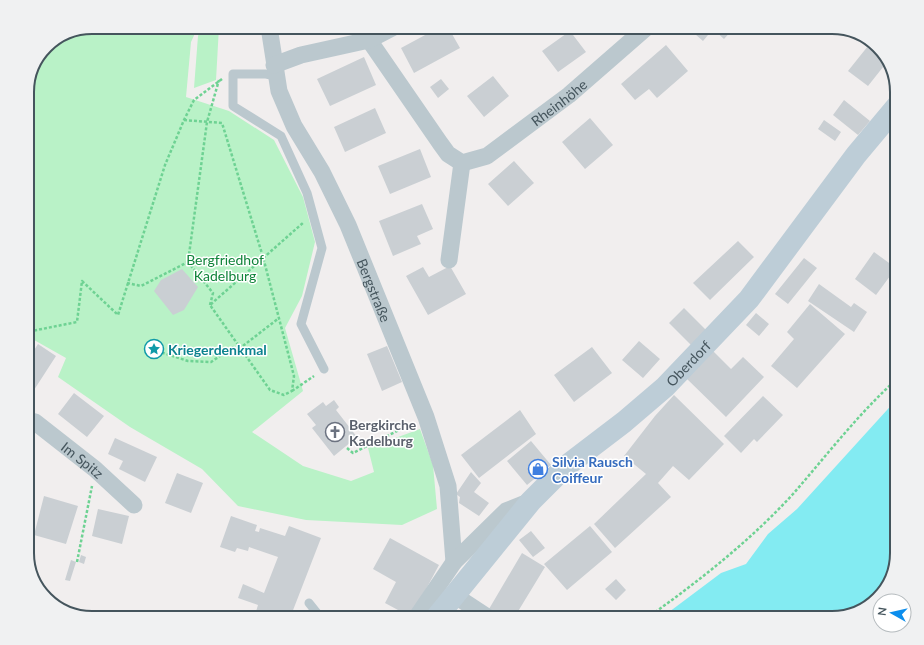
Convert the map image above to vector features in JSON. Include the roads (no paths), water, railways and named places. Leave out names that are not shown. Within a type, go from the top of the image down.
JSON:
[{"type":"main road","name":"Oberdorf","points":[[442,611],[531,501],[565,467],[624,422],[665,387],[749,299],[856,155],[890,114]]},
{"type":"street","name":"Bergstraße","points":[[270,34],[279,91],[294,126],[322,172],[348,225],[426,417],[448,486],[454,562]]},
{"type":"street","points":[[275,70],[301,55],[369,40],[381,34]]},
{"type":"street","name":"Rheinhöhe","points":[[462,163],[487,156],[569,96],[639,34]]},
{"type":"street","points":[[369,40],[448,154],[462,163],[449,260]]},
{"type":"street","name":"Im Spitz","points":[[34,422],[95,469],[134,505]]},
{"type":"street","points":[[421,611],[454,562],[506,511],[531,501]]},
{"type":"street","points":[[454,596],[477,611]]},
{"type":"lane","points":[[275,70],[266,74],[233,74],[233,106],[281,136],[307,193],[322,248],[301,324],[324,369]]},
{"type":"lane","points":[[309,603],[315,611]]},
{"type":"water","points":[[890,407],[890,561],[884,579],[870,597],[851,608],[832,611],[670,611],[721,573],[746,564],[768,534],[797,509]]},
{"type":"place","name":"Kriegerdenkmal","points":[[154,349]]},
{"type":"place","name":"Bergkirche Kadelburg","points":[[335,432]]},
{"type":"place","name":"Silvia Rausch Coiffeur","points":[[538,469]]},
{"type":"park label","name":"Bergfriedhof Kadelburg","points":[[225,268]]}]
